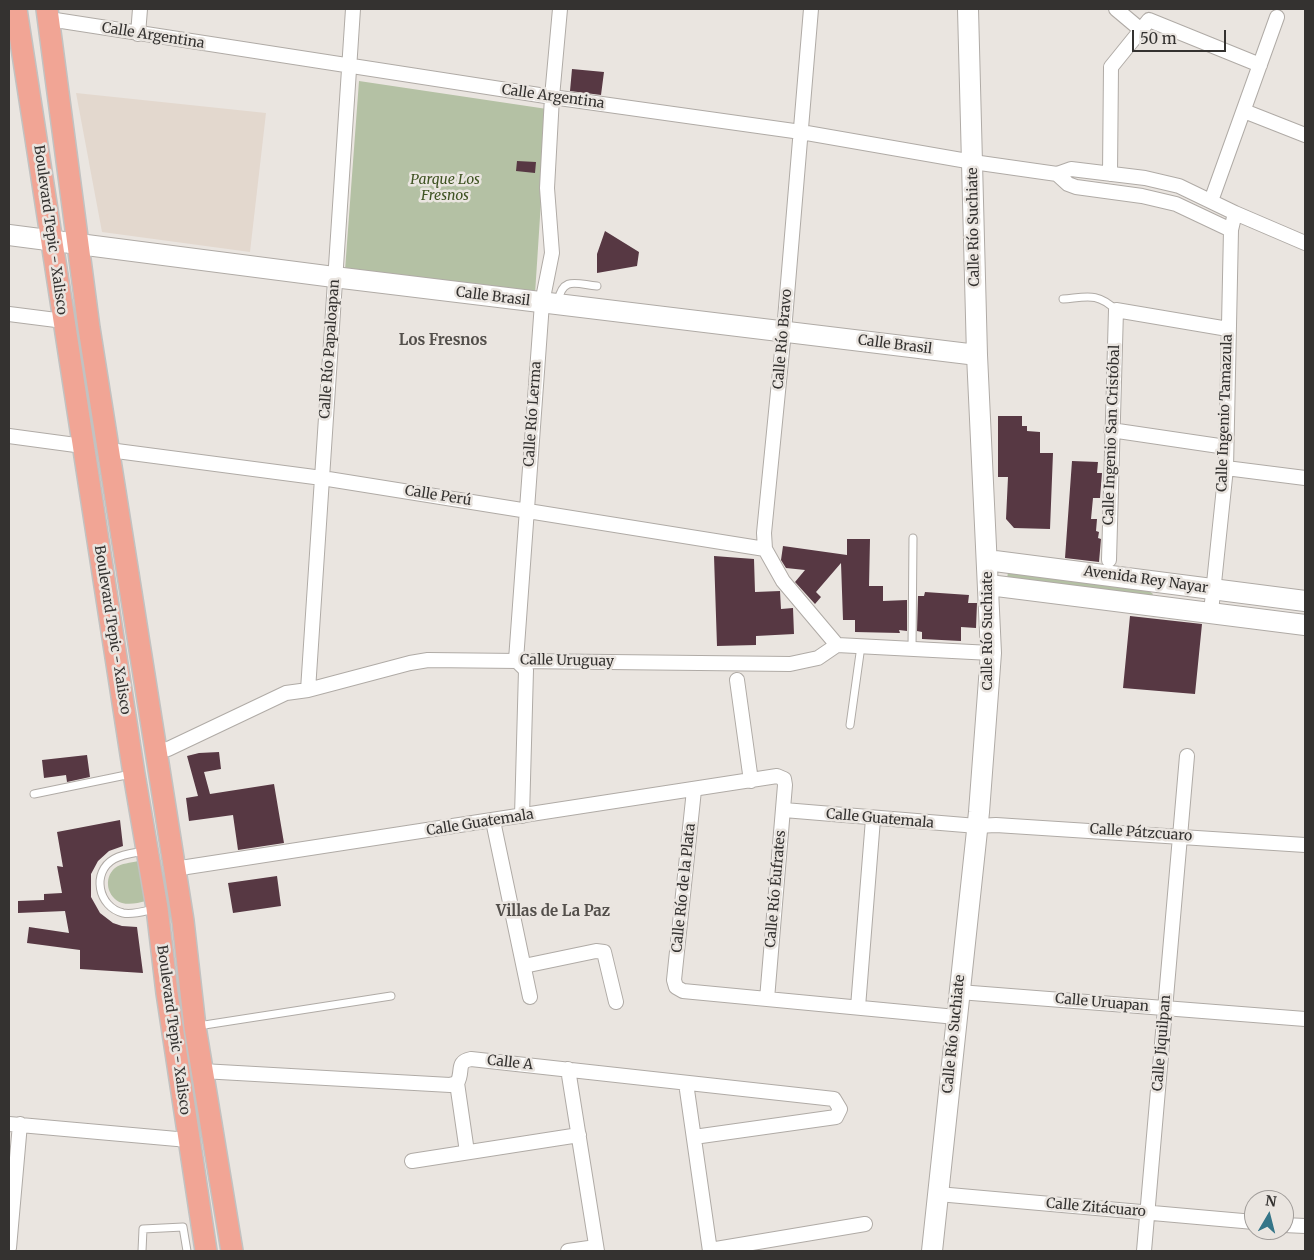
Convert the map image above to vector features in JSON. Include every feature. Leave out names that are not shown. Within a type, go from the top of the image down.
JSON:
[{"type":"main road","name":"Calle Río Suchiate","points":[[932,1251],[977,826],[991,653],[977,355],[968,9]]},
{"type":"main road","name":"Boulevard Tepic - Xalisco","points":[[45,12],[59,98],[89,328],[154,750],[183,921],[195,1027],[232,1251]]},
{"type":"main road","name":"Boulevard Tepic - Xalisco","points":[[14,14],[31,102],[134,774],[157,908],[166,993],[188,1140],[192,1221],[206,1251]]},
{"type":"main road","points":[[14,14],[31,29],[47,81],[59,98]]},
{"type":"main road","points":[[31,102],[54,138],[67,231],[79,245]]},
{"type":"main road","name":"Calle Brasil","points":[[9,234],[79,245],[334,277],[977,355]]},
{"type":"main road","points":[[51,240],[69,260],[76,314],[89,328]]},
{"type":"main road","points":[[77,407],[90,412],[99,445],[103,449],[109,450]]},
{"type":"main road","points":[[83,446],[100,466],[114,535],[123,543]]},
{"type":"main road","name":"Avenida Rey Nayar","points":[[987,560],[1305,601]]},
{"type":"main road","points":[[1156,605],[1158,582]]},
{"type":"main road","name":"Avenida Rey Nayar","points":[[989,586],[1156,605],[1305,625]]},
{"type":"main road","points":[[113,633],[125,655],[142,732],[154,750]]},
{"type":"main road","points":[[147,851],[159,855],[168,864],[172,910],[183,921]]},
{"type":"main road","points":[[166,993],[180,1000],[193,1059],[202,1071]]},
{"type":"main road","points":[[188,1140],[200,1148],[207,1185],[225,1203]]},
{"type":"street","points":[[138,34],[140,9]]},
{"type":"street","name":"Calle Río Papaloapan","points":[[308,690],[353,9]]},
{"type":"street","name":"Calle Río Lerma","points":[[522,816],[526,670],[516,660],[526,509],[549,303],[552,253],[547,188],[552,98],[560,9]]},
{"type":"street","name":"Calle Río Bravo","points":[[811,9],[784,331],[764,533],[765,549],[783,581],[837,645]]},
{"type":"street","points":[[1116,9],[1141,30]]},
{"type":"street","name":"Calle Argentina","points":[[45,12],[138,34],[552,98],[801,132],[973,162],[1058,174]]},
{"type":"street","points":[[1211,201],[1278,17]]},
{"type":"street","points":[[1110,174],[1111,67],[1149,20],[1260,65]]},
{"type":"street","points":[[1244,111],[1305,135]]},
{"type":"street","points":[[1231,230],[1176,204],[1142,196],[1076,187],[1068,184],[1058,174],[1071,168],[1179,186],[1235,213],[1305,243]]},
{"type":"street","name":"Calle Ingenio Tamazula","points":[[1211,612],[1226,468],[1231,230],[1235,213]]},
{"type":"street","points":[[1116,310],[1228,329]]},
{"type":"street","name":"Calle Ingenio San Cristóbal","points":[[1109,560],[1111,430],[1116,310]]},
{"type":"street","points":[[9,314],[64,321]]},
{"type":"street","points":[[1111,430],[1226,447]]},
{"type":"street","points":[[9,436],[83,446]]},
{"type":"street","name":"Calle Perú","points":[[109,450],[322,478],[526,509],[765,549]]},
{"type":"street","points":[[1226,468],[1305,478]]},
{"type":"street","points":[[837,645],[991,653]]},
{"type":"street","name":"Calle Uruguay","points":[[154,750],[168,749],[271,698],[286,693],[308,690],[410,662],[516,660],[790,664],[818,658],[837,645]]},
{"type":"street","points":[[736,680],[751,781]]},
{"type":"street","name":"Calle Jiquilpan","points":[[1144,1251],[1187,756]]},
{"type":"street","name":"Calle Guatemala","points":[[174,869],[777,776],[784,779]]},
{"type":"street","name":"Calle Río Éufrates","points":[[766,998],[784,810],[784,779]]},
{"type":"street","name":"Calle Río de la Plata","points":[[694,790],[674,980],[676,987],[683,991],[766,998]]},
{"type":"street","name":"Calle Guatemala","points":[[784,810],[873,819],[977,826]]},
{"type":"street","points":[[858,1007],[873,819]]},
{"type":"street","points":[[493,821],[530,997]]},
{"type":"street","name":"Calle Pátzcuaro","points":[[977,826],[996,824],[1305,845]]},
{"type":"street","points":[[524,966],[596,951],[604,952],[616,1002]]},
{"type":"street","name":"Calle Uruapan","points":[[958,992],[1305,1019]]},
{"type":"street","points":[[766,998],[956,1017]]},
{"type":"street","name":"Calle A","points":[[457,1083],[460,1079],[460,1066],[465,1060],[472,1059],[834,1099],[840,1109],[836,1117],[694,1137]]},
{"type":"street","points":[[568,1069],[597,1249],[568,1251]]},
{"type":"street","points":[[202,1071],[450,1085],[457,1083],[467,1152]]},
{"type":"street","points":[[686,1083],[710,1251],[866,1224]]},
{"type":"street","points":[[9,1248],[14,1124],[188,1140]]},
{"type":"street","points":[[412,1161],[579,1135]]},
{"type":"street","name":"Calle Zitácuaro","points":[[938,1194],[1244,1221]]},
{"type":"lane","points":[[549,303],[565,285],[570,283],[597,286]]},
{"type":"lane","points":[[1063,299],[1095,296],[1105,300],[1116,310]]},
{"type":"lane","points":[[912,648],[913,538]]},
{"type":"lane","points":[[850,725],[861,646]]},
{"type":"lane","points":[[34,794],[134,774]]},
{"type":"lane","points":[[147,851],[121,856],[112,860],[100,876],[99,886],[102,895],[115,910],[134,913],[157,908]]},
{"type":"lane","points":[[195,1027],[391,996]]},
{"type":"lane","points":[[142,1251],[143,1228],[192,1221],[187,1251]]},
{"type":"shaded area","points":[[76,93],[266,113],[250,252],[102,232]]},
{"type":"green space","name":"Parque Los Fresnos","points":[[359,81],[547,109],[535,294],[345,270]]},
{"type":"green space","points":[[1008,572],[1149,591],[1153,594],[1151,598],[1007,579]]},
{"type":"green space","points":[[138,861],[146,901],[131,904],[122,903],[113,897],[110,892],[108,887],[109,877],[111,872],[118,866]]},
{"type":"building","points":[[572,69],[604,72],[601,95],[570,91]]},
{"type":"building","points":[[517,161],[536,162],[535,173],[516,171]]},
{"type":"building","points":[[605,231],[639,252],[637,266],[597,273],[597,254]]},
{"type":"building","points":[[998,416],[1022,416],[1022,426],[1027,426],[1027,431],[1040,432],[1040,453],[1053,453],[1050,529],[1014,528],[1006,519],[1008,477],[998,477]]},
{"type":"building","points":[[1072,461],[1098,462],[1097,473],[1102,473],[1100,498],[1093,498],[1091,519],[1097,519],[1096,531],[1099,532],[1098,538],[1101,539],[1099,562],[1065,558]]},
{"type":"building","points":[[847,539],[870,539],[869,586],[883,586],[883,601],[907,600],[907,631],[899,630],[900,633],[855,632],[855,620],[843,620],[841,563],[816,592],[821,597],[815,604],[795,582],[805,570],[786,568],[781,560],[783,546],[847,555]]},
{"type":"building","points":[[714,556],[754,559],[755,592],[780,591],[781,609],[793,608],[794,634],[756,636],[756,645],[717,646]]},
{"type":"building","points":[[925,592],[969,595],[968,603],[977,603],[976,628],[961,627],[961,641],[922,639],[922,632],[917,631],[918,596],[924,596]]},
{"type":"building","points":[[1130,616],[1202,624],[1195,694],[1123,688]]},
{"type":"building","points":[[219,752],[221,769],[204,772],[210,794],[274,784],[284,843],[238,850],[233,815],[189,821],[186,798],[198,796],[187,756]]},
{"type":"building","points":[[87,755],[90,777],[67,782],[66,775],[44,778],[42,760]]},
{"type":"building","points":[[120,820],[123,846],[109,851],[98,861],[91,874],[91,897],[100,913],[113,923],[137,927],[143,973],[80,969],[80,950],[27,943],[29,927],[69,933],[65,911],[18,913],[18,901],[44,900],[44,894],[62,893],[57,866],[63,867],[57,832]]},
{"type":"building","points":[[277,876],[281,906],[233,913],[228,883]]},
{"type":"district","name":"Los Fresnos","points":[[443,341]]},
{"type":"district","name":"Villas de La Paz","points":[[553,912]]}]
